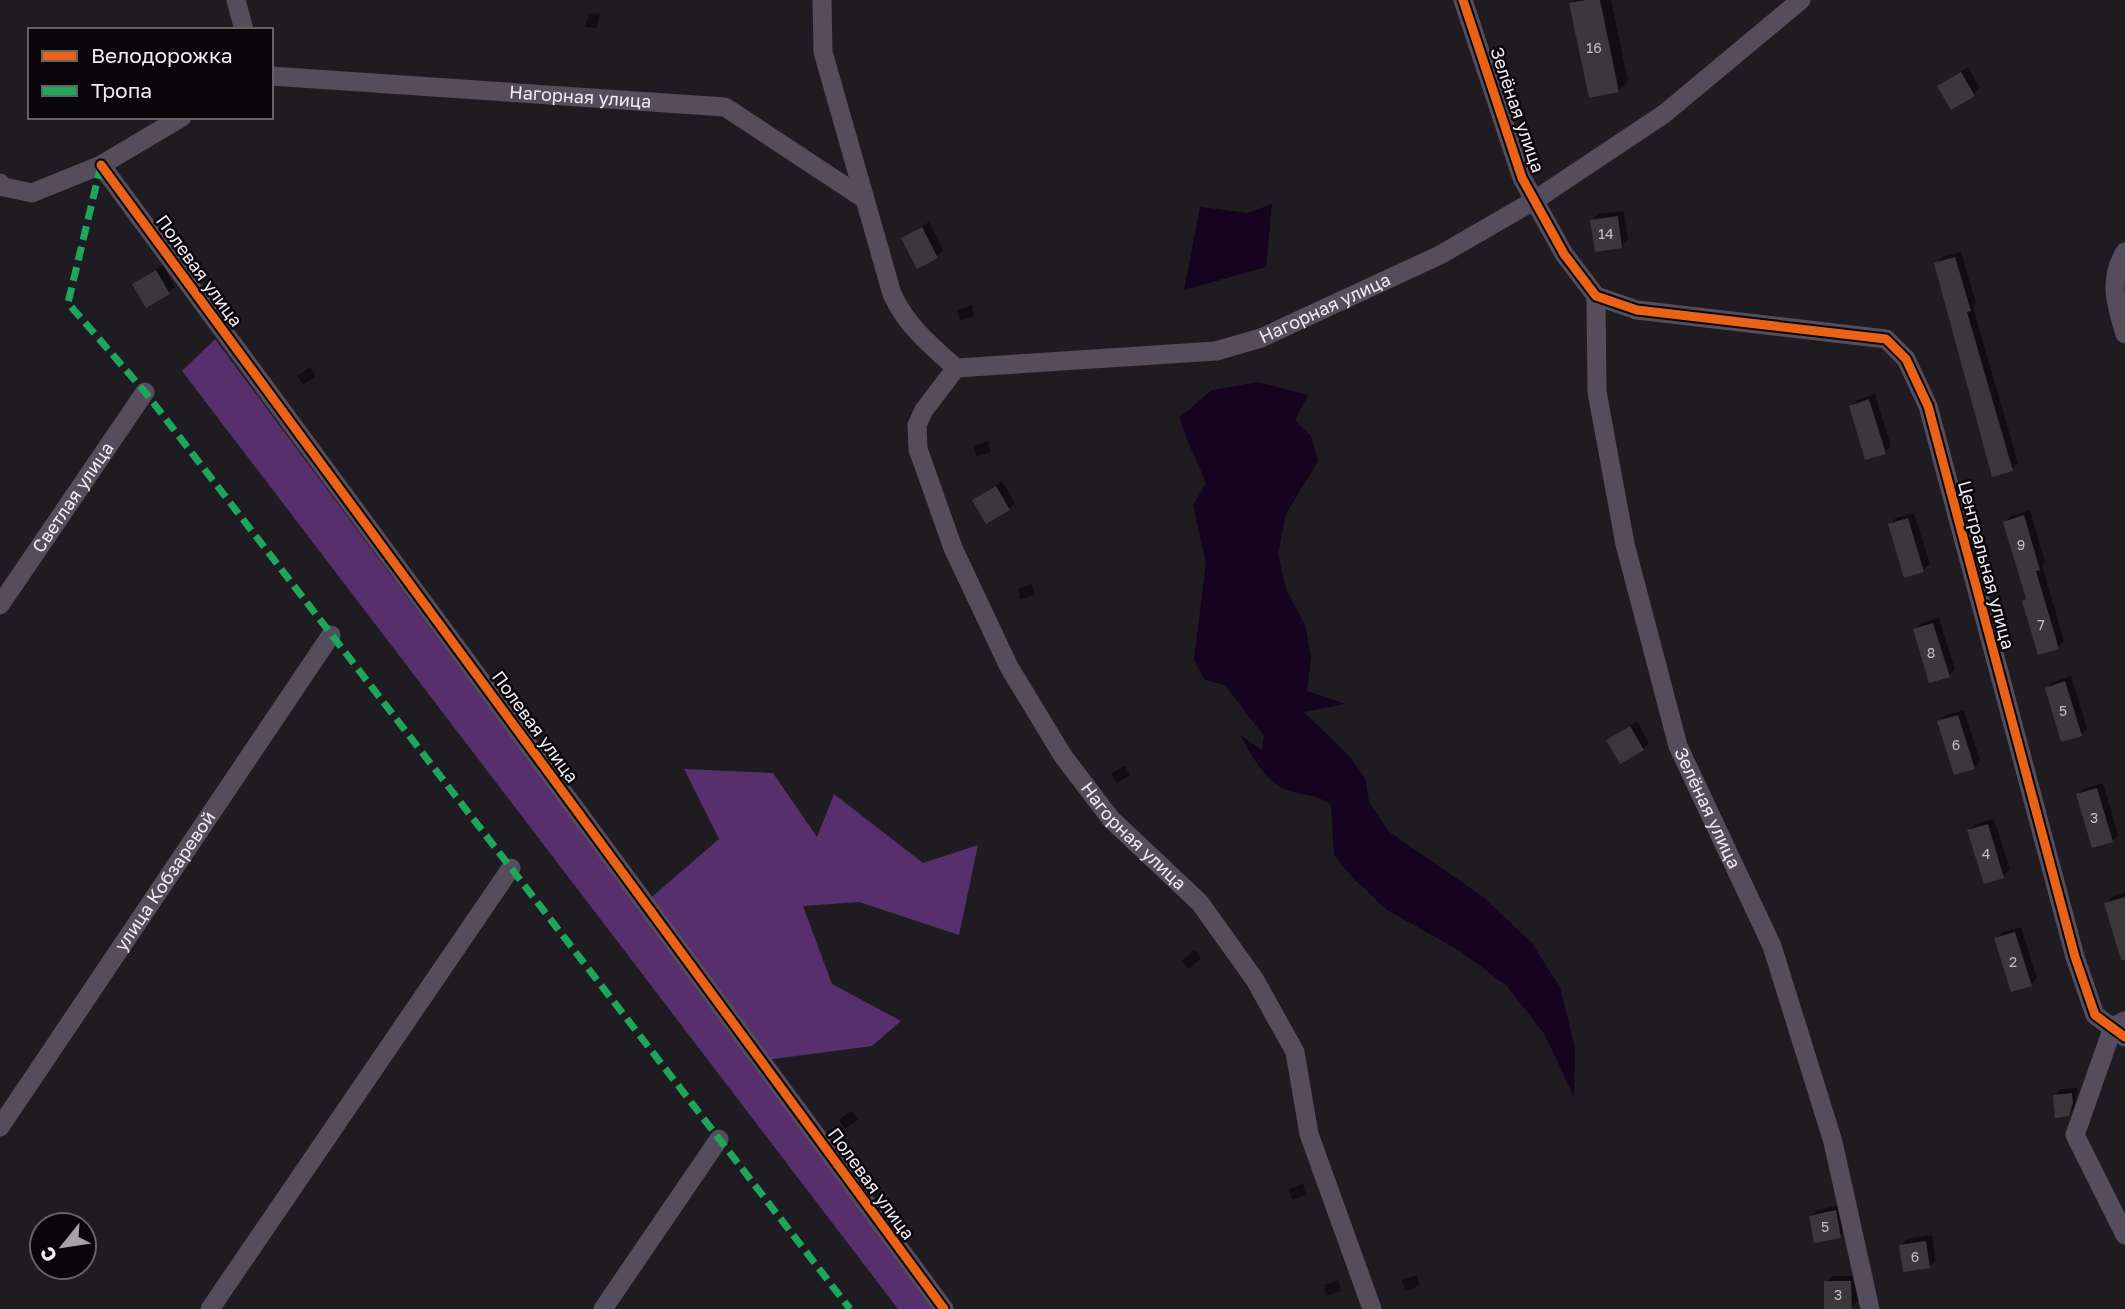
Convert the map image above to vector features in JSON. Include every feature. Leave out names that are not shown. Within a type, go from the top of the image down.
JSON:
[{"type":"street","points":[[236,0],[243,28]]},
{"type":"street","points":[[822,0],[823,52],[863,198],[901,314],[914,330],[956,368]]},
{"type":"street","name":"Зелёная улица","points":[[1463,0],[1518,165],[1564,254],[1596,296],[1597,392],[1625,544],[1678,746],[1772,946],[1833,1142],[1870,1309]]},
{"type":"street","name":"Зелёная улица","points":[[1535,200],[1664,114],[1801,0]]},
{"type":"street","name":"Нагорная улица","points":[[273,76],[725,107],[863,198]]},
{"type":"street","points":[[0,183],[4,187],[32,193],[101,165],[179,119]]},
{"type":"street","name":"Полевая улица","points":[[101,165],[944,1309]]},
{"type":"street","name":"Нагорная улица","points":[[1372,1309],[1310,1134],[1295,1052],[1255,980],[1200,904],[1111,818],[1063,756],[1009,667],[953,548],[918,449],[917,425],[924,410],[956,368],[1216,351],[1261,338],[1440,255],[1535,200]]},
{"type":"street","points":[[2125,252],[2116,266],[2113,295],[2125,334]]},
{"type":"street","name":"Центральная улица","points":[[1596,296],[1637,310],[1886,340],[1906,359],[1928,406],[2075,957],[2095,1015],[2121,1028]]},
{"type":"street","name":"Светлая улица","points":[[0,605],[145,392]]},
{"type":"street","name":"улица Кобзаревой","points":[[0,1127],[331,635]]},
{"type":"street","points":[[210,1309],[510,869]]},
{"type":"street","points":[[2121,1028],[2075,1135],[2125,1235]]},
{"type":"street","points":[[603,1309],[719,1139]]},
{"type":"shaded area","points":[[1272,204],[1266,267],[1184,290],[1200,207],[1248,213]]},
{"type":"shaded area","points":[[215,339],[639,908],[719,839],[684,769],[773,773],[817,837],[834,794],[923,863],[978,845],[959,935],[859,902],[803,906],[832,984],[901,1021],[872,1046],[750,1062],[937,1309],[898,1309],[182,371]]},
{"type":"shaded area","points":[[1258,382],[1308,395],[1295,420],[1311,436],[1318,461],[1286,514],[1278,554],[1286,589],[1305,625],[1311,657],[1307,691],[1345,704],[1304,712],[1350,757],[1365,778],[1369,802],[1388,831],[1483,897],[1531,942],[1560,987],[1575,1048],[1574,1097],[1545,1035],[1507,986],[1460,951],[1387,910],[1353,878],[1334,855],[1331,805],[1315,796],[1281,787],[1266,775],[1240,735],[1262,750],[1264,736],[1225,685],[1205,680],[1194,660],[1206,563],[1193,505],[1206,484],[1180,417],[1212,390]]},
{"type":"building","points":[[1600,0],[1619,92],[1589,98],[1569,3]]},
{"type":"building","points":[[1961,72],[1975,96],[1951,110],[1937,86]]},
{"type":"building","points":[[1618,216],[1622,248],[1595,252],[1590,220]]},
{"type":"building","points":[[922,227],[938,258],[917,269],[901,238]]},
{"type":"building","points":[[1955,257],[1971,311],[1967,312],[2013,471],[1992,477],[1934,263]]},
{"type":"building","points":[[156,270],[170,294],[146,308],[132,284]]},
{"type":"building","points":[[1869,399],[1886,454],[1865,460],[1849,406]]},
{"type":"building","points":[[996,486],[1010,510],[986,524],[972,500]]},
{"type":"building","points":[[2024,515],[2040,570],[2036,571],[2059,649],[2038,655],[2022,601],[2026,599],[2003,522]]},
{"type":"building","points":[[1908,518],[1924,572],[1904,578],[1888,524]]},
{"type":"building","points":[[1933,623],[1950,677],[1929,683],[1913,629]]},
{"type":"building","points":[[2065,681],[2082,736],[2061,742],[2045,688]]},
{"type":"building","points":[[1958,715],[1975,769],[1954,775],[1937,721]]},
{"type":"building","points":[[1630,726],[1644,750],[1620,764],[1606,740]]},
{"type":"building","points":[[2097,788],[2113,842],[2092,848],[2076,794]]},
{"type":"building","points":[[1988,824],[2004,878],[1984,884],[1967,830]]},
{"type":"building","points":[[2125,897],[2125,960],[2121,960],[2104,903]]},
{"type":"building","points":[[2015,932],[2032,986],[2011,992],[1994,938]]},
{"type":"building","points":[[2072,1093],[2073,1103],[2069,1116],[2055,1118],[2053,1095]]},
{"type":"building","points":[[1836,1210],[1841,1238],[1814,1243],[1809,1216]]},
{"type":"building","points":[[1926,1241],[1930,1268],[1903,1272],[1899,1245]]},
{"type":"building","points":[[1824,1281],[1851,1281],[1852,1309],[1824,1309]]},
{"type":"marked path","points":[[101,165],[68,303],[145,392],[850,1309]]},
{"type":"cycle path","points":[[1463,0],[1522,178],[1564,254],[1596,296],[1637,310],[1886,339],[1906,359],[1928,406],[2075,957],[2095,1015],[2125,1037]]},
{"type":"cycle path","points":[[101,165],[944,1309]]}]
